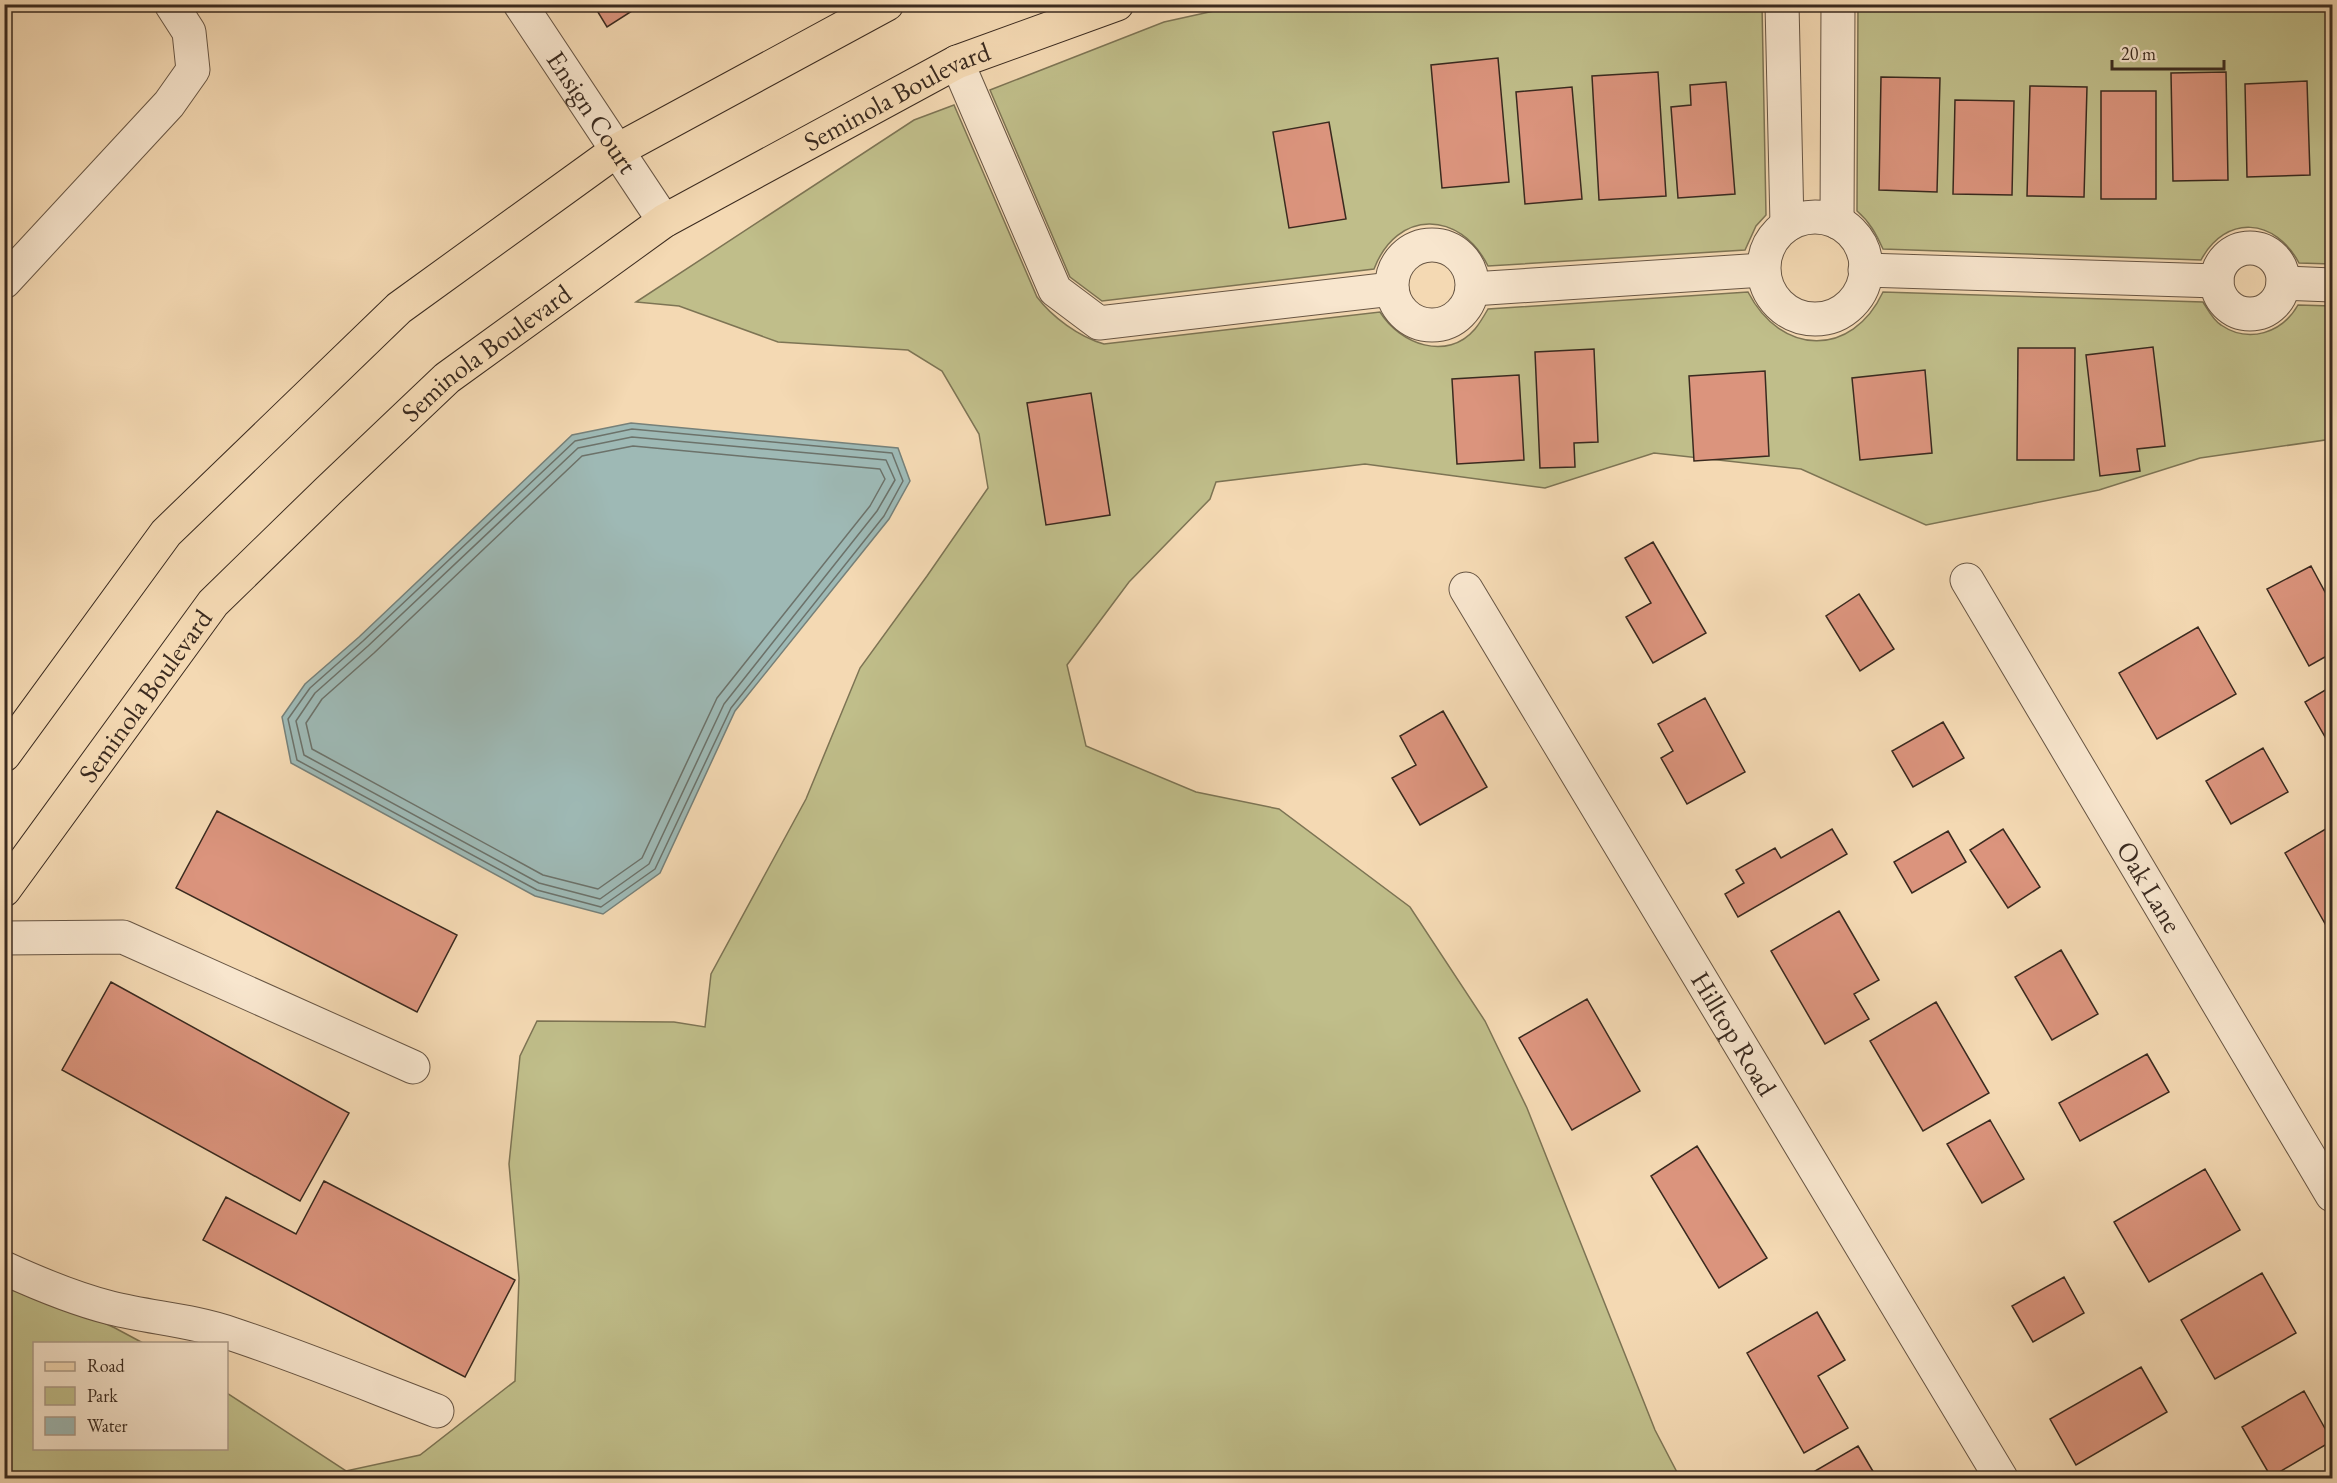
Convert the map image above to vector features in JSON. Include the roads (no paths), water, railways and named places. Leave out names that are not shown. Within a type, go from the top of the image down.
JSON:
[{"type":"main road","points":[[4,754],[166,532],[399,308],[616,151],[886,4]]},
{"type":"main road","name":"Seminola Boulevard","points":[[4,890],[213,603],[447,378],[664,221],[957,62],[1117,4]]},
{"type":"street","points":[[4,282],[169,104],[193,70],[189,32],[171,4]]},
{"type":"street","name":"Ensign Court","points":[[520,4],[664,221]]},
{"type":"street","points":[[1782,4],[1786,225]]},
{"type":"street","points":[[1837,222],[1838,4]]},
{"type":"street","points":[[957,62],[1054,290],[1099,323],[1392,289]]},
{"type":"street","points":[[1820,217],[1837,222],[1851,231],[1862,246],[1866,262],[1865,280],[1859,295],[1848,308],[1834,316],[1817,320],[1801,318],[1786,311],[1774,300],[1766,286],[1763,270],[1765,253],[1774,237],[1786,225],[1802,218],[1820,217]]},
{"type":"street","points":[[1433,245],[1445,247],[1466,263],[1471,276],[1472,289],[1469,301],[1451,320],[1438,324],[1426,324],[1413,320],[1403,312],[1392,289],[1393,275],[1399,263],[1419,247],[1433,245]]},
{"type":"street","points":[[2240,249],[2251,249],[2261,250],[2271,255],[2282,273],[2283,284],[2274,304],[2254,314],[2244,314],[2224,302],[2217,281],[2224,261],[2240,249]]},
{"type":"street","points":[[1472,289],[1763,270]]},
{"type":"street","points":[[1865,270],[2217,281]]},
{"type":"street","points":[[2283,284],[2332,285]]},
{"type":"street","name":"Oak Lane","points":[[1967,580],[2332,1194]]},
{"type":"street","name":"Hilltop Road","points":[[1466,589],[2001,1479]]},
{"type":"street","points":[[4,938],[123,937],[413,1067]]},
{"type":"street","points":[[4,1268],[96,1304],[188,1321],[231,1334],[437,1411]]},
{"type":"water","points":[[631,423],[898,448],[910,481],[889,519],[735,711],[660,873],[603,914],[535,896],[291,763],[282,717],[305,684],[359,637],[572,435]]}]
